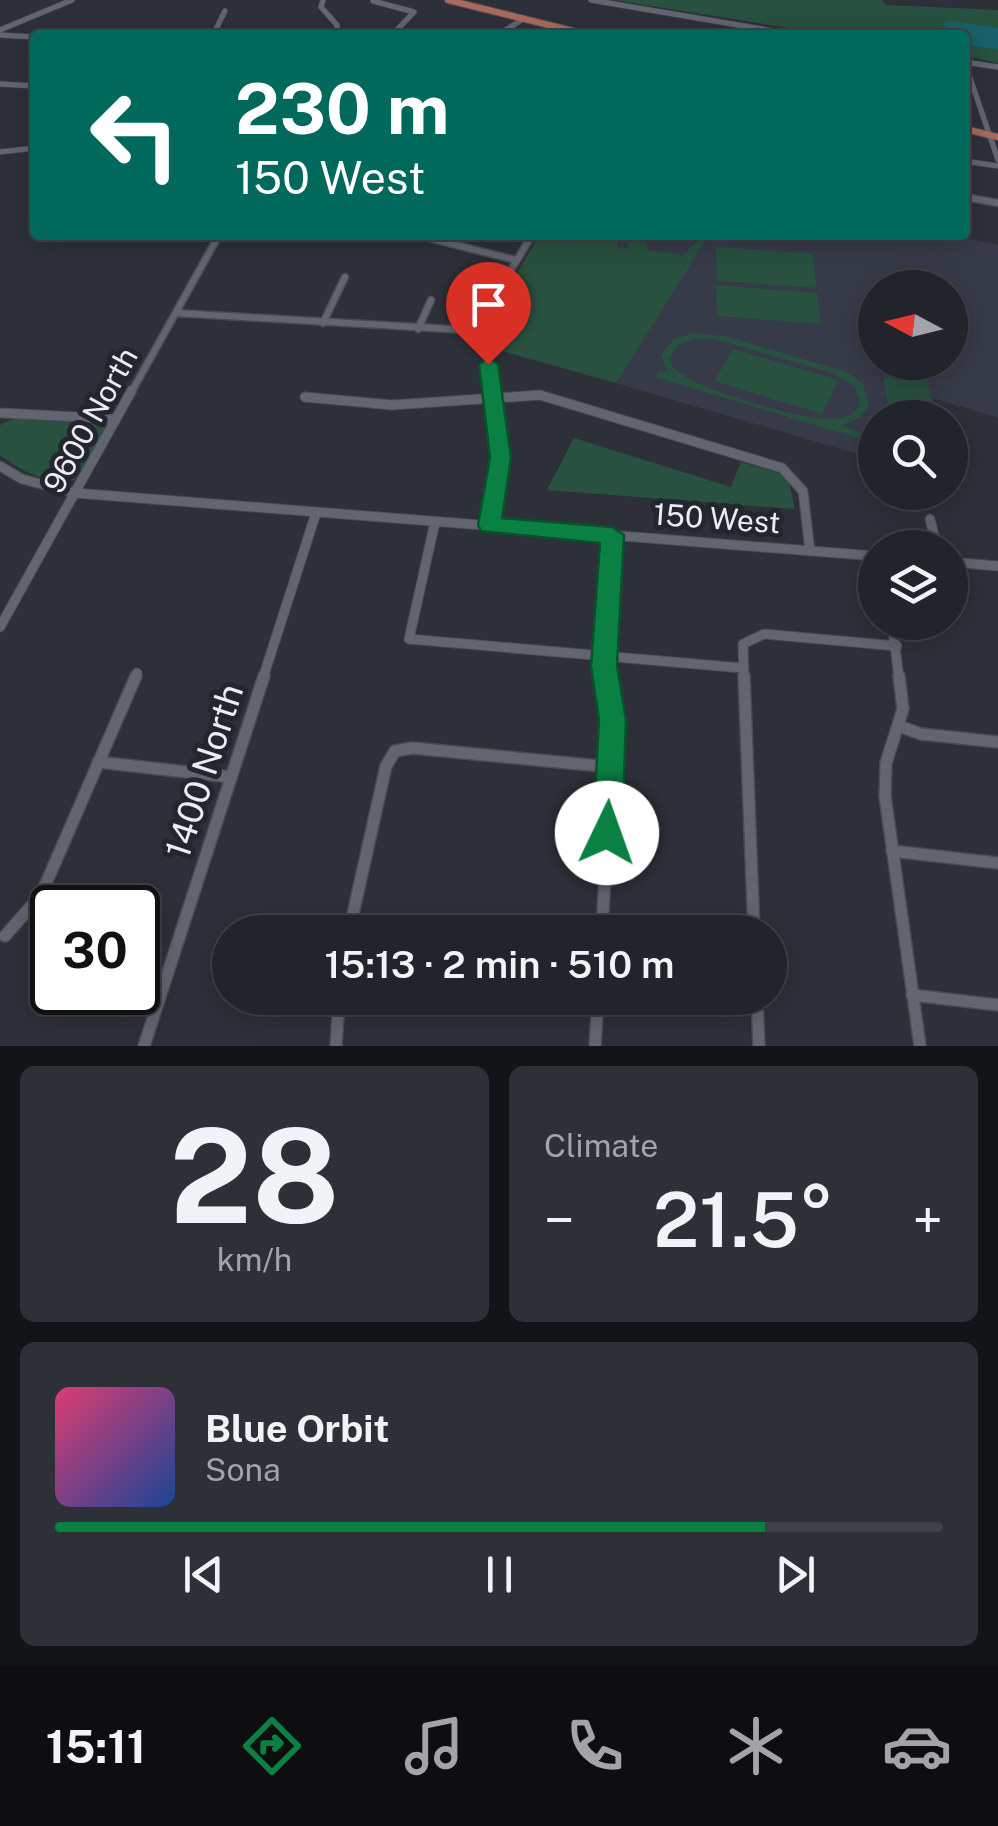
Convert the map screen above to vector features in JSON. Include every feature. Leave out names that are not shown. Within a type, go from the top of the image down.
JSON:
[{"type":"main road","points":[[448,0],[568,30]]},
{"type":"main road","points":[[970,129],[995,136]]},
{"type":"street","points":[[0,33],[72,0]]},
{"type":"street","points":[[324,0],[321,7],[335,30]]},
{"type":"street","points":[[591,0],[755,30]]},
{"type":"street","points":[[373,1],[414,12],[397,30]]},
{"type":"street","points":[[215,30],[225,12]]},
{"type":"street","points":[[506,30],[524,19]]},
{"type":"street","points":[[0,33],[30,36]]},
{"type":"street","points":[[970,63],[998,67]]},
{"type":"street","points":[[970,82],[995,136],[998,163],[970,161]]},
{"type":"street","points":[[0,84],[30,86]]},
{"type":"street","points":[[0,152],[30,149]]},
{"type":"street","points":[[970,198],[998,203]]},
{"type":"street","name":"9600 North","points":[[0,627],[216,240]]},
{"type":"street","points":[[439,240],[515,260]]},
{"type":"street","points":[[489,525],[500,469],[484,331],[515,260],[529,240]]},
{"type":"street","points":[[324,324],[345,277]]},
{"type":"street","points":[[418,328],[431,300]]},
{"type":"street","points":[[176,313],[484,331]]},
{"type":"street","points":[[306,397],[379,405],[527,394],[554,399],[796,473],[803,485],[810,551]]},
{"type":"street","points":[[2,413],[115,419]]},
{"type":"street","name":"150 West","points":[[0,466],[22,479],[75,494],[858,555]]},
{"type":"street","name":"1400 North","points":[[144,1046],[316,512]]},
{"type":"street","points":[[930,519],[933,530]]},
{"type":"street","points":[[436,522],[409,639],[742,668]]},
{"type":"street","points":[[603,915],[612,720],[604,656],[612,535]]},
{"type":"street","points":[[968,564],[998,566]]},
{"type":"street","points":[[753,915],[742,668],[742,652],[748,638],[764,634],[897,646]]},
{"type":"street","points":[[896,640],[904,693],[885,778],[920,1046]]},
{"type":"street","points":[[5,936],[41,895],[136,673]]},
{"type":"street","points":[[899,726],[921,734],[998,742]]},
{"type":"street","points":[[353,915],[386,766],[395,751],[412,748],[611,767]]},
{"type":"street","points":[[98,762],[231,777]]},
{"type":"street","points":[[892,851],[998,863]]},
{"type":"street","points":[[912,994],[998,1004]]},
{"type":"street","points":[[336,1046],[338,1015]]},
{"type":"street","points":[[595,1046],[597,1015]]},
{"type":"street","points":[[758,1015],[759,1046]]},
{"type":"shaded area","points":[[970,239],[998,245],[998,418],[968,409],[968,400],[858,400],[858,454],[616,383],[651,326],[507,290],[536,240]]},
{"type":"green space","points":[[614,0],[882,0],[886,5],[998,10],[998,63],[970,57],[970,30],[801,30]]},
{"type":"green space","points":[[536,240],[617,240],[617,248],[628,249],[629,242],[647,243],[647,250],[684,255],[698,240],[706,240],[616,383],[495,349],[495,315]]},
{"type":"green space","points":[[716,247],[812,253],[817,288],[717,281]]},
{"type":"green space","points":[[716,285],[817,293],[821,324],[717,316]]},
{"type":"green space","points":[[693,333],[725,336],[847,372],[863,384],[867,400],[859,400],[855,386],[833,373],[714,339],[678,345],[670,357],[673,368],[702,385],[799,415],[838,418],[858,406],[858,418],[841,426],[858,432],[858,438],[656,377],[659,371],[668,373],[661,355],[673,339]]},
{"type":"green space","points":[[733,349],[838,380],[822,414],[714,381]]},
{"type":"green space","points":[[884,380],[927,380],[932,400],[887,400]]},
{"type":"green space","points":[[15,418],[103,425],[105,429],[76,479],[57,481],[26,471],[0,455],[0,425]]},
{"type":"green space","points":[[574,438],[731,487],[741,462],[788,476],[795,509],[547,490]]},
{"type":"water","points":[[951,21],[998,28],[998,50],[970,45],[970,30],[952,30],[941,24]]},
{"type":"route","points":[[488,364],[500,458],[489,525],[612,535],[604,666],[612,720],[607,833]]}]
